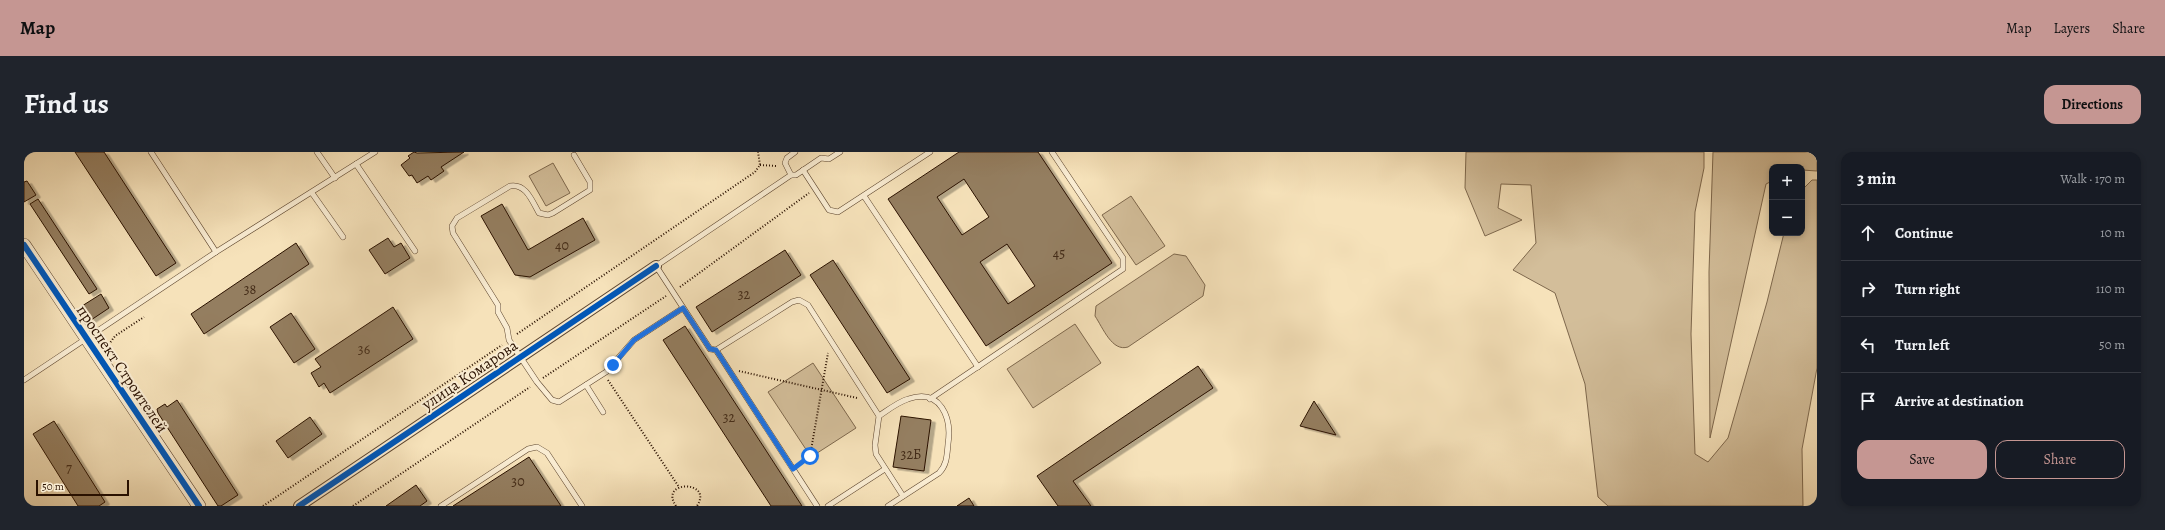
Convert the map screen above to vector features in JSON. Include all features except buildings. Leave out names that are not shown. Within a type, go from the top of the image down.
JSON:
[{"type":"street","name":"проспект Строителей","points":[[24,245],[199,506]]},
{"type":"street","name":"улица Комарова","points":[[299,506],[656,266]]},
{"type":"lane","points":[[150,152],[216,252]]},
{"type":"lane","points":[[316,152],[334,178]]},
{"type":"lane","points":[[24,380],[216,252],[375,152]]},
{"type":"lane","points":[[791,174],[785,166],[787,158],[795,152]]},
{"type":"lane","points":[[840,152],[829,159],[821,158],[794,176],[791,174],[656,266],[710,349],[716,350],[795,301],[802,301],[808,306],[879,416],[875,448],[878,457],[903,496]]},
{"type":"lane","points":[[803,170],[829,210],[835,212],[841,211],[930,152]]},
{"type":"lane","points":[[930,399],[1123,269],[1123,258],[1052,152]]},
{"type":"lane","points":[[574,155],[590,182],[590,190],[553,213],[548,215],[539,213],[524,188],[514,185],[510,186],[454,222],[453,233],[498,305],[498,312],[507,328],[509,340],[519,357],[552,400],[557,402],[562,401],[604,374],[634,340],[683,308]]},
{"type":"lane","points":[[356,164],[415,251]]},
{"type":"lane","points":[[312,193],[343,237]]},
{"type":"lane","points":[[864,196],[978,367]]},
{"type":"lane","points":[[716,350],[817,506]]},
{"type":"lane","points":[[586,386],[603,412]]},
{"type":"lane","points":[[879,416],[907,399],[916,397],[930,399],[941,405],[949,423],[950,433],[946,461],[939,473],[888,506]]},
{"type":"lane","points":[[441,506],[528,449],[537,447],[547,453],[582,506]]},
{"type":"lane","points":[[828,506],[885,469]]},
{"type":"path","points":[[263,506],[755,172],[760,165],[758,152]]},
{"type":"path","points":[[760,165],[785,166]]},
{"type":"path","points":[[354,506],[673,292],[815,188]]},
{"type":"path","points":[[793,469],[810,456],[830,340]]},
{"type":"path","points":[[728,368],[869,400]]},
{"type":"path","points":[[604,374],[679,487]]},
{"type":"path","points":[[676,506],[673,497],[679,487],[686,485],[692,486],[698,491],[700,497],[697,506]]},
{"type":"shaded area","points":[[1466,152],[1704,152],[1704,168],[1695,212],[1691,334],[1695,454],[1708,462],[1728,438],[1767,302],[1783,236],[1805,236],[1805,187],[1812,180],[1817,180],[1817,368],[1802,449],[1803,506],[1608,506],[1598,497],[1585,384],[1555,293],[1513,270],[1536,243],[1531,185],[1501,184],[1498,208],[1522,220],[1485,236],[1465,188]]},
{"type":"shaded area","points":[[1713,152],[1817,152],[1817,171],[1805,170],[1805,164],[1769,164],[1769,182],[1766,184],[1710,438],[1709,272]]},
{"type":"shaded area","points":[[553,163],[570,193],[546,206],[529,176]]},
{"type":"shaded area","points":[[1131,196],[1165,246],[1136,265],[1102,215]]},
{"type":"shaded area","points":[[1174,254],[1186,256],[1205,285],[1203,296],[1128,347],[1122,348],[1117,346],[1108,338],[1095,316],[1096,306]]},
{"type":"shaded area","points":[[1075,324],[1101,363],[1033,408],[1007,369]]},
{"type":"shaded area","points":[[813,363],[856,428],[811,457],[768,392]]},
{"type":"cycle path","points":[[24,245],[199,506]]},
{"type":"cycle path","points":[[299,506],[656,266]]},
{"type":"route","points":[[613,365],[634,340],[683,308],[710,349],[714,351],[716,350],[793,469],[810,456]]}]
